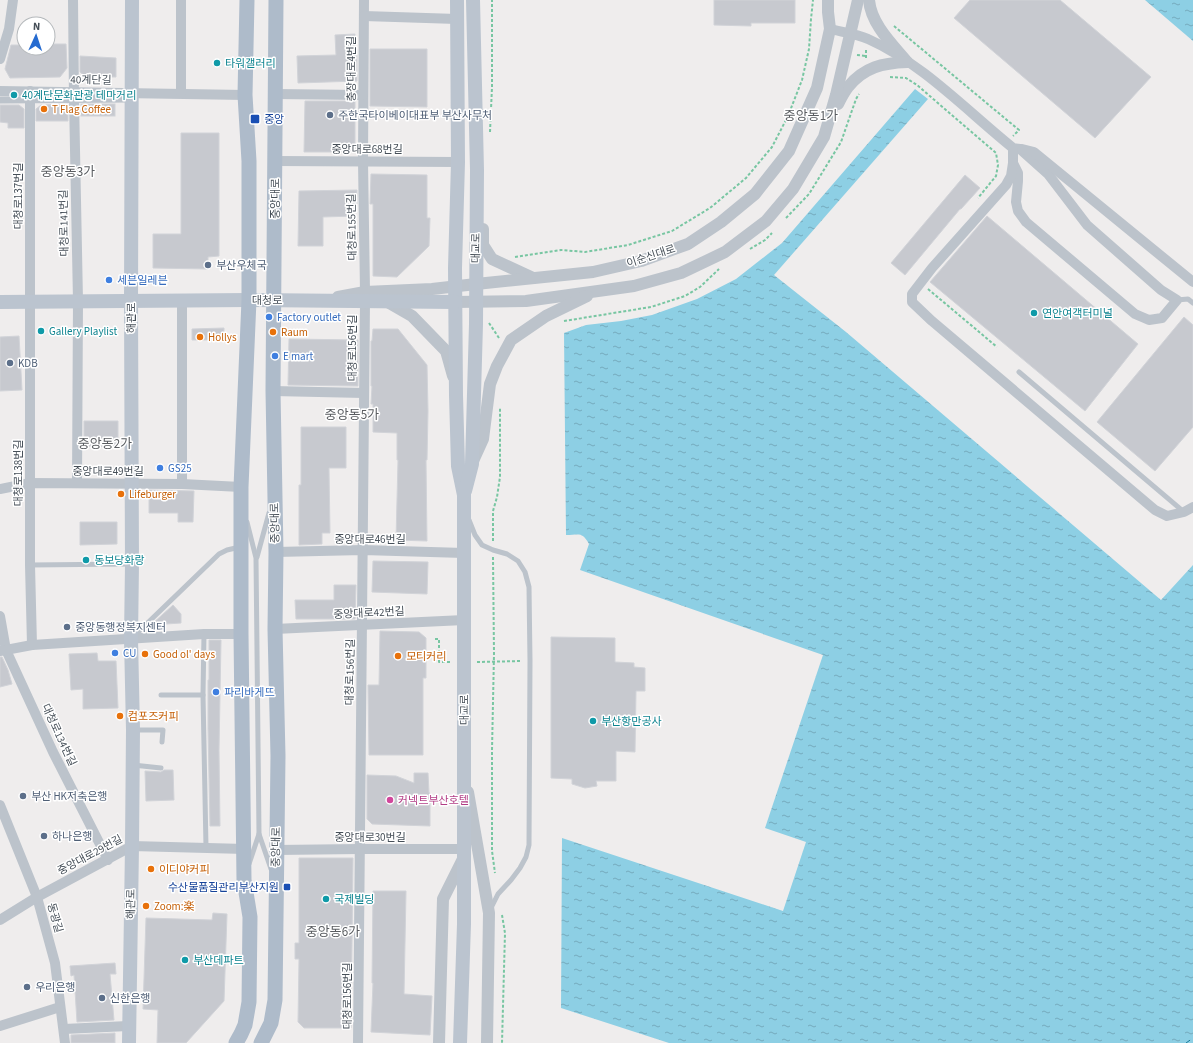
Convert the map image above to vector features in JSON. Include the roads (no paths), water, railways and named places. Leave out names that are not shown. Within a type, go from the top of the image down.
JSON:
[{"type":"main road","name":"해관로","points":[[129,1043],[128,1026],[133,730],[131,639],[132,0]]},
{"type":"main road","points":[[236,1043],[242,1034],[245,1025],[249,1002],[250,917],[244,880],[245,849],[241,634],[241,493],[249,300],[249,161],[245,95],[247,0]]},
{"type":"main road","name":"중앙대로","points":[[261,1043],[270,1023],[274,1000],[278,756],[274,496],[276,0]]},
{"type":"main road","name":"대교로","points":[[457,0],[458,162],[455,286],[456,395],[458,466],[464,501],[464,924],[460,1043]]},
{"type":"main road","name":"대교로","points":[[464,501],[472,464],[476,302],[477,183],[473,0]]},
{"type":"main road","name":"대청로","points":[[0,302],[319,300],[365,296],[386,301],[456,302]]},
{"type":"street","points":[[0,59],[9,28],[13,0]]},
{"type":"street","name":"대청로141번길","points":[[73,0],[78,301]]},
{"type":"street","points":[[181,0],[181,93]]},
{"type":"street","name":"충장대로4번길","points":[[363,161],[364,0]]},
{"type":"street","name":"이순신대로","points":[[365,296],[600,271],[641,261],[688,244],[721,222],[755,194],[789,151],[817,88],[830,29],[828,0]]},
{"type":"street","points":[[456,302],[526,301],[634,286],[681,274],[725,252],[766,221],[793,189],[824,137],[836,94],[858,0]]},
{"type":"street","points":[[869,0],[869,5],[881,30],[907,62]]},
{"type":"street","points":[[364,16],[457,19]]},
{"type":"street","points":[[830,29],[867,38],[893,51],[938,85],[1048,174],[1087,225],[1161,290],[1177,300],[1162,318],[1149,320],[1135,314],[1026,222],[1018,211],[1016,202],[1018,173],[1014,163]]},
{"type":"street","points":[[830,117],[848,87],[869,69],[892,62],[907,62]]},
{"type":"street","name":"40계단길","points":[[0,91],[30,95],[74,96],[132,96],[181,93],[245,95]]},
{"type":"street","points":[[275,94],[363,95]]},
{"type":"street","points":[[0,100],[30,95]]},
{"type":"street","name":"대청로137번길","points":[[30,95],[30,302]]},
{"type":"street","points":[[1013,146],[1014,163],[1011,176],[1006,185],[932,268],[912,294],[912,302],[932,321],[1155,510],[1167,516],[1188,509]]},
{"type":"street","points":[[1013,146],[1034,152],[1193,282]]},
{"type":"street","name":"중앙대로68번길","points":[[276,161],[458,162]]},
{"type":"street","name":"대청로155번길","points":[[363,161],[365,296]]},
{"type":"street","points":[[477,183],[482,205],[483,245],[492,259],[534,278]]},
{"type":"street","points":[[472,464],[483,439],[490,384],[497,366],[512,340],[546,316],[596,292]]},
{"type":"street","name":"대청로156번길","points":[[358,1043],[365,296]]},
{"type":"street","points":[[182,300],[182,484]]},
{"type":"street","points":[[77,483],[78,301]]},
{"type":"street","points":[[386,301],[412,316],[446,351],[456,395]]},
{"type":"street","name":"대청로138번길","points":[[30,302],[30,565],[32,645]]},
{"type":"street","points":[[274,391],[364,393]]},
{"type":"street","name":"중앙대로49번길","points":[[0,489],[30,483],[132,483],[182,484],[241,493]]},
{"type":"street","name":"중앙대로46번길","points":[[276,552],[363,550],[464,553]]},
{"type":"street","name":"대청로134번길","points":[[0,616],[3,651],[108,860]]},
{"type":"street","name":"중앙대로42번길","points":[[275,629],[464,620]]},
{"type":"street","points":[[3,651],[32,645],[204,634],[241,634]]},
{"type":"street","points":[[464,771],[489,913],[487,1043]]},
{"type":"street","name":"동광길","points":[[0,806],[2,820],[37,897],[55,962],[65,1043]]},
{"type":"street","name":"중앙대로29번길","points":[[0,920],[37,897],[132,846],[245,849]]},
{"type":"street","name":"중앙대로30번길","points":[[276,850],[360,849],[464,852]]},
{"type":"street","points":[[439,1043],[443,899],[464,852]]},
{"type":"street","points":[[0,1026],[60,1007]]},
{"type":"street","points":[[64,1029],[128,1026]]},
{"type":"lane","points":[[1177,300],[1188,299],[1193,303]]},
{"type":"lane","points":[[1019,372],[1188,509]]},
{"type":"lane","points":[[241,493],[256,558],[258,834],[244,880]]},
{"type":"lane","points":[[256,558],[274,496]]},
{"type":"lane","points":[[464,501],[475,535],[482,545],[507,554],[518,561],[525,572],[529,587],[529,845],[526,857],[520,868],[498,894],[489,913]]},
{"type":"lane","points":[[131,639],[219,554],[227,550],[241,547]]},
{"type":"lane","points":[[30,565],[132,564]]},
{"type":"lane","points":[[204,634],[203,695],[206,847]]},
{"type":"lane","points":[[161,695],[203,695]]},
{"type":"lane","points":[[133,730],[163,730],[162,742]]},
{"type":"lane","points":[[132,765],[161,768]]},
{"type":"lane","points":[[258,834],[276,882]]},
{"type":"water","points":[[1145,0],[1193,0],[1193,41]]},
{"type":"water","points":[[915,89],[928,99],[774,275],[846,332],[1161,600],[1193,565],[1193,1043],[669,1043],[561,1008],[562,838],[783,911],[806,842],[765,828],[823,655],[580,570],[589,544],[582,535],[566,535],[564,333],[586,325],[621,321],[652,315],[697,299],[736,279],[782,243]]},
{"type":"place","name":"타워갤러리","points":[[217,63]]},
{"type":"place","name":"40계단문화관광 테마거리","points":[[14,95]]},
{"type":"place","name":"T Flag Coffee","points":[[44,109]]},
{"type":"place","name":"주한국타이베이대표부 부산사무처","points":[[330,115]]},
{"type":"place","name":"중앙","points":[[255,119]]},
{"type":"place","name":"부산우체국","points":[[208,265]]},
{"type":"place","name":"세븐일레븐","points":[[109,280]]},
{"type":"place","name":"연안여객터미널","points":[[1034,313]]},
{"type":"place","name":"Factory outlet","points":[[269,317]]},
{"type":"place","name":"Gallery Playlist","points":[[41,331]]},
{"type":"place","name":"Raum","points":[[273,332]]},
{"type":"place","name":"Hollys","points":[[200,337]]},
{"type":"place","name":"E mart","points":[[275,356]]},
{"type":"place","name":"KDB","points":[[10,363]]},
{"type":"place","name":"GS25","points":[[160,468]]},
{"type":"place","name":"Lifeburger","points":[[121,494]]},
{"type":"place","name":"동보당화랑","points":[[86,560]]},
{"type":"place","name":"중앙동행정복지센터","points":[[67,627]]},
{"type":"place","name":"CU","points":[[115,653]]},
{"type":"place","name":"Good ol' days","points":[[145,654]]},
{"type":"place","name":"모티커리","points":[[398,656]]},
{"type":"place","name":"파리바게뜨","points":[[216,692]]},
{"type":"place","name":"컴포즈커피","points":[[120,716]]},
{"type":"place","name":"부산항만공사","points":[[593,721]]},
{"type":"place","name":"부산 HK저축은행","points":[[23,796]]},
{"type":"place","name":"커넥트부산호텔","points":[[390,800]]},
{"type":"place","name":"하나은행","points":[[44,836]]},
{"type":"place","name":"이디야커피","points":[[151,869]]},
{"type":"place","name":"수산물품질관리부산지원","points":[[287,887]]},
{"type":"place","name":"국제빌딩","points":[[326,899]]},
{"type":"place","name":"Zoom:楽","points":[[146,906]]},
{"type":"place","name":"부산데파트","points":[[185,960]]},
{"type":"place","name":"우리은행","points":[[27,987]]},
{"type":"place","name":"신한은행","points":[[102,998]]},
{"type":"district","name":"중앙동1가","points":[[811,116]]},
{"type":"district","name":"중앙동3가","points":[[68,172]]},
{"type":"district","name":"중앙동5가","points":[[352,415]]},
{"type":"district","name":"중앙동2가","points":[[105,444]]},
{"type":"district","name":"중앙동6가","points":[[333,932]]}]
